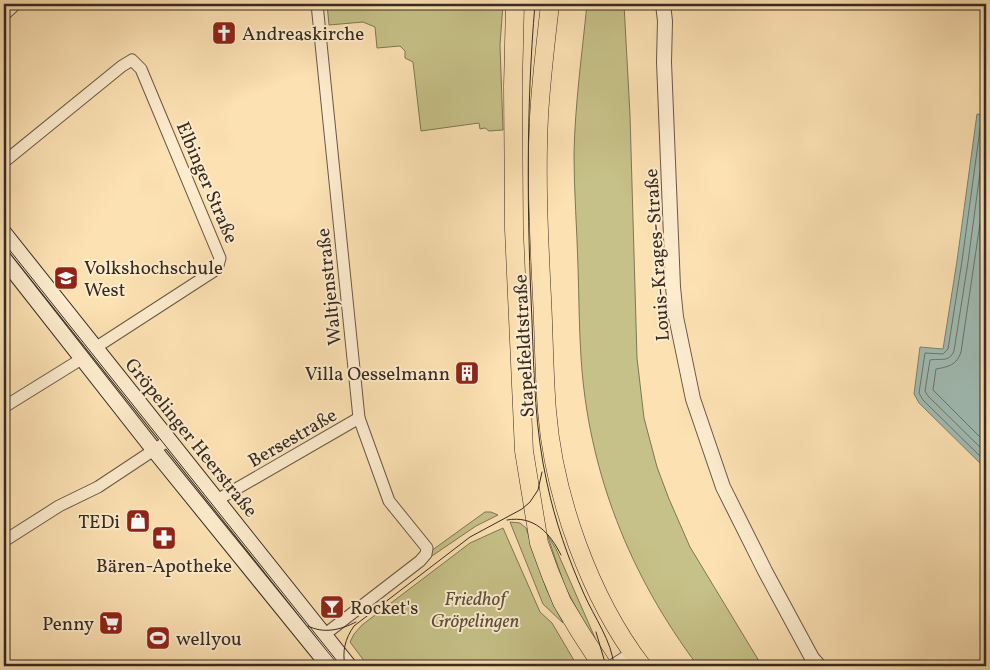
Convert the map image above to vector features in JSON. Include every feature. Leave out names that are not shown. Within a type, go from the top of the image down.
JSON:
[{"type":"main road","name":"Stapelfeldtstraße","points":[[515,4],[513,86],[514,229],[524,451],[539,544],[562,602],[602,666]]},
{"type":"main road","name":"Stapelfeldtstraße","points":[[550,4],[539,126],[539,227],[547,412],[553,456],[567,513],[586,567],[607,611],[638,660]]},
{"type":"main road","name":"Gröpelinger Heerstraße","points":[[4,233],[89,353],[154,450],[329,666]]},
{"type":"main road","name":"Gröpelinger Heerstraße","points":[[4,259],[170,440],[349,666]]},
{"type":"street","points":[[4,15],[16,4]]},
{"type":"street","name":"Louis-Krages-Straße","points":[[664,4],[664,62],[673,287],[676,317],[690,390],[723,486],[765,571],[812,658],[819,666]]},
{"type":"street","name":"Louis-Krages-Straße","points":[[665,21],[670,4]]},
{"type":"street","name":"Waltjenstraße","points":[[314,5],[359,418],[390,501],[427,548],[426,554],[420,561],[324,635]]},
{"type":"street","name":"Elbinger Straße","points":[[4,162],[122,66],[132,60],[141,69],[220,258],[217,269],[4,406]]},
{"type":"street","name":"Bersestraße","points":[[217,500],[359,418]]},
{"type":"street","points":[[4,541],[59,506],[98,487],[170,440]]},
{"type":"street","points":[[614,666],[638,660]]},
{"type":"green space","points":[[327,4],[503,4],[500,45],[503,130],[489,131],[485,128],[480,129],[479,123],[421,131],[413,62],[405,58],[405,51],[400,46],[377,48],[375,27],[363,22],[329,25]]},
{"type":"green space","points":[[587,4],[624,4],[630,115],[637,358],[644,418],[657,467],[690,547],[762,666],[698,666],[652,596],[633,559],[603,481],[585,399],[579,323],[574,182],[576,116]]},
{"type":"green space","points":[[485,512],[498,515],[476,526],[429,558],[431,551]]},
{"type":"green space","points":[[510,522],[520,523],[526,528],[546,588],[563,623],[543,604]]},
{"type":"green space","name":"Friedhof Gröpelingen","points":[[503,528],[540,612],[552,623],[575,662],[575,666],[368,666],[350,642],[362,625],[470,543]]},
{"type":"green space","points":[[547,534],[556,549],[596,640],[594,641],[565,587]]},
{"type":"water","points":[[977,114],[986,115],[986,469],[919,403],[914,394],[920,347],[943,349]]},
{"type":"tram line","points":[[535,4],[530,83],[528,202],[534,382],[540,443],[550,497],[562,539],[584,594],[610,647],[614,666]]},
{"type":"tram line","points":[[4,243],[341,666]]},
{"type":"tram line","points":[[345,666],[345,645],[354,626],[470,537],[522,509],[530,502],[538,490],[542,472]]},
{"type":"tram line","points":[[507,520],[525,520],[540,527],[552,540],[561,555]]},
{"type":"tram line","points":[[308,626],[320,630],[332,630],[356,622]]},
{"type":"tram line","points":[[596,632],[606,666]]},
{"type":"place","name":"Andreaskirche","points":[[224,33]]},
{"type":"place","name":"Volkshochschule West","points":[[66,278]]},
{"type":"place","name":"Villa Oesselmann","points":[[467,373]]},
{"type":"place","name":"TEDi","points":[[138,521]]},
{"type":"place","name":"Bären-Apotheke","points":[[164,538]]},
{"type":"place","name":"Rocket's","points":[[332,607]]},
{"type":"place","name":"Penny","points":[[111,623]]},
{"type":"place","name":"wellyou","points":[[158,638]]}]
